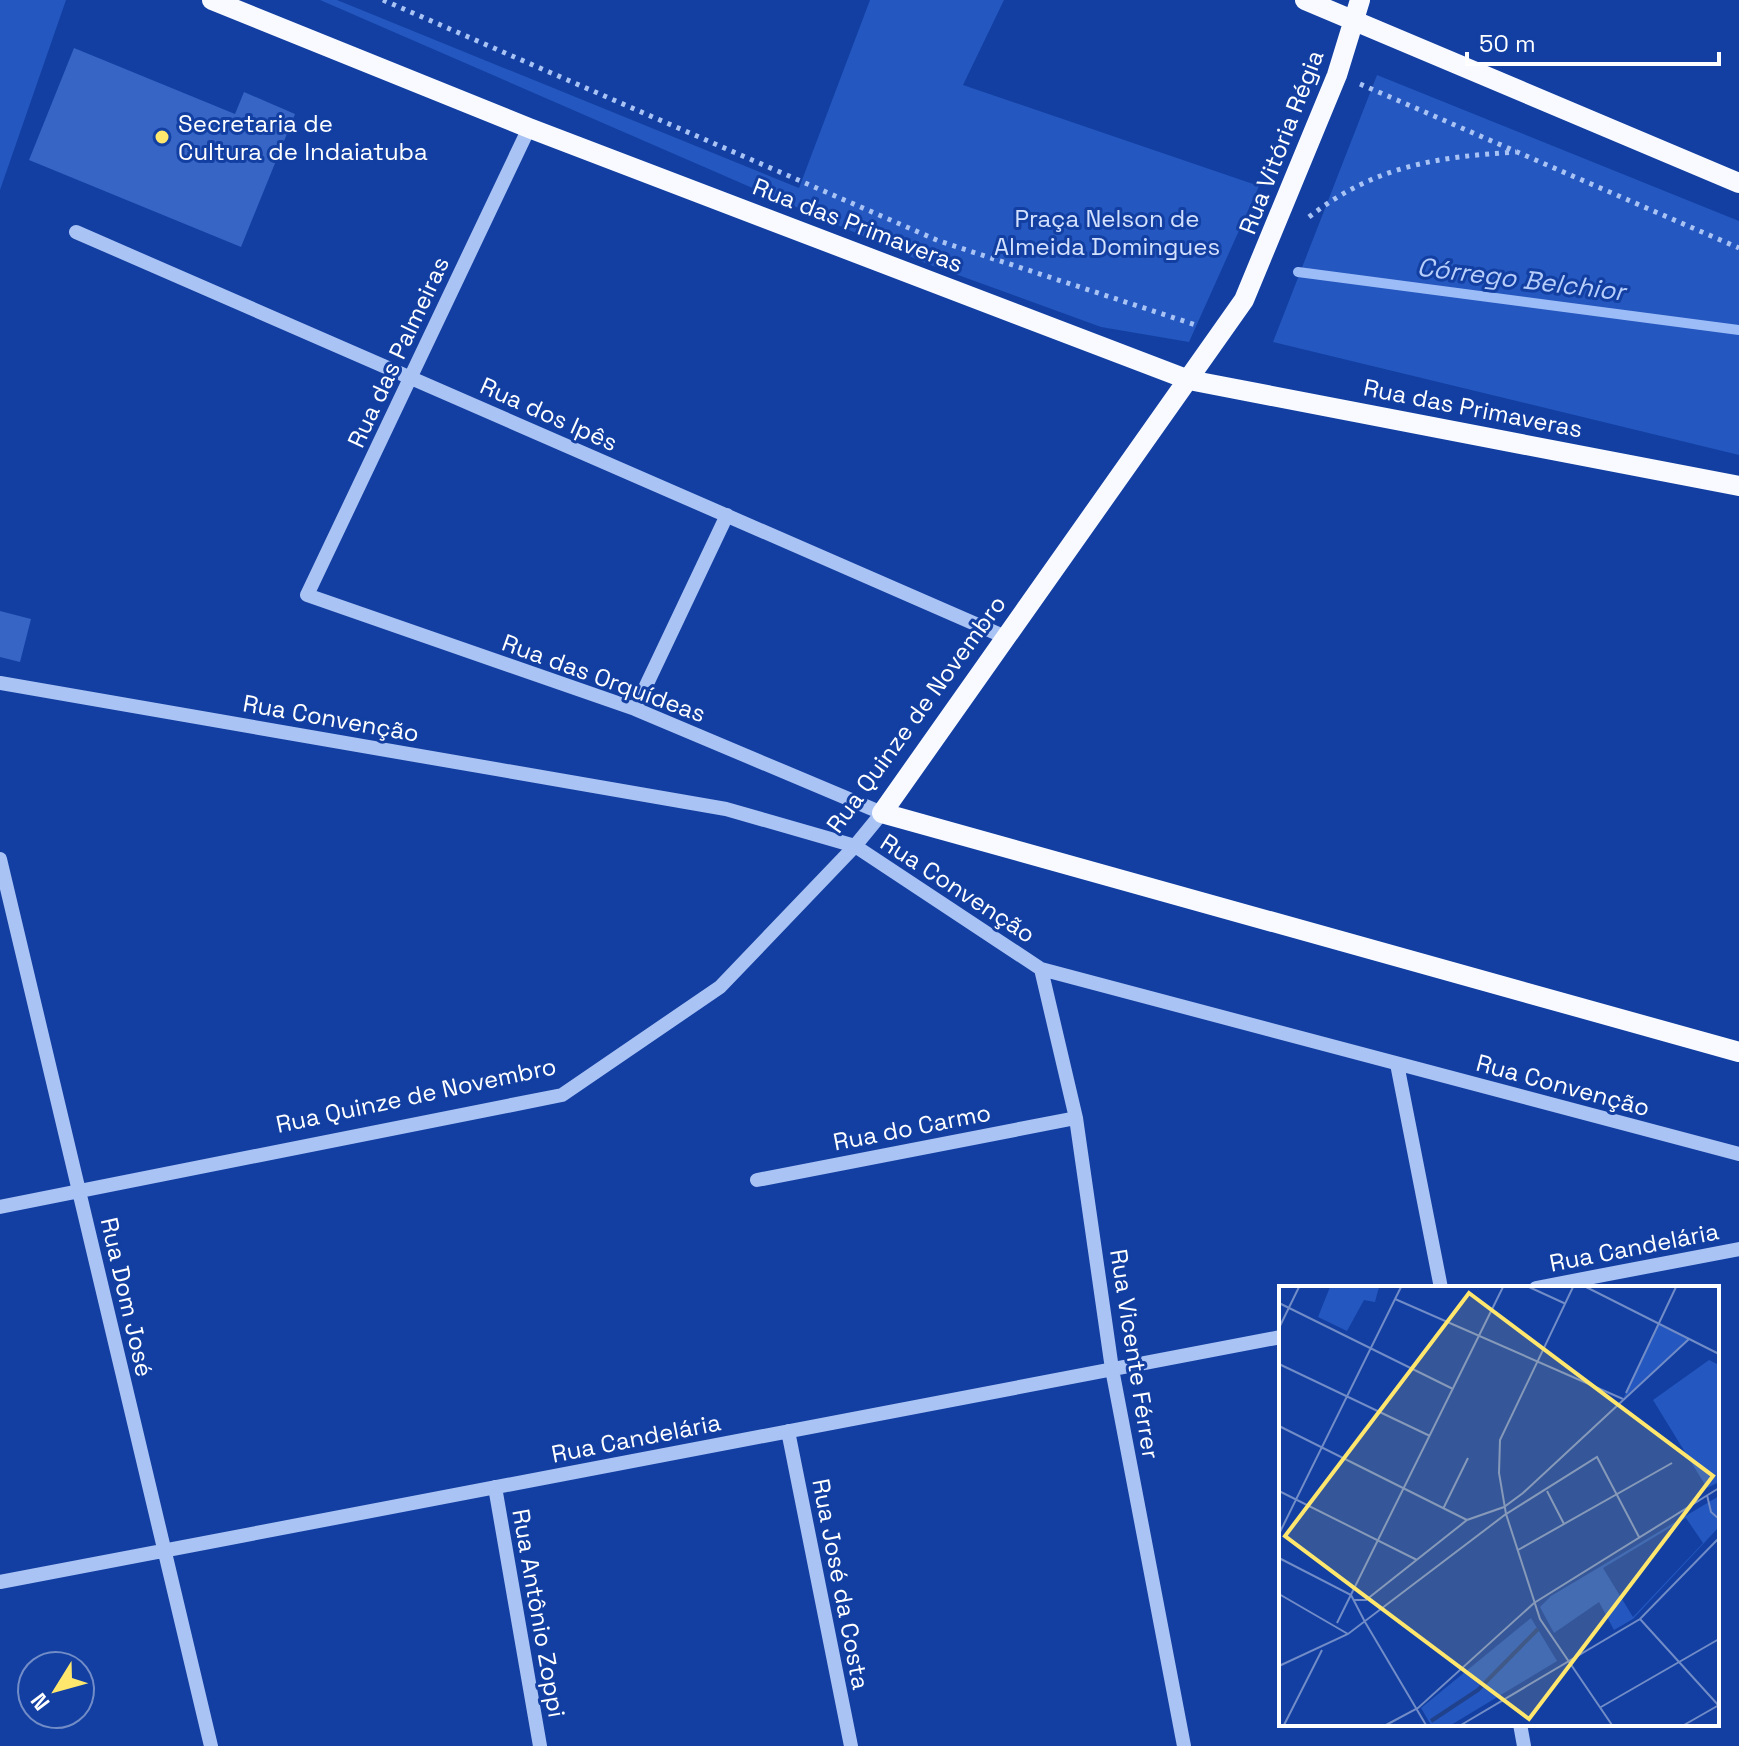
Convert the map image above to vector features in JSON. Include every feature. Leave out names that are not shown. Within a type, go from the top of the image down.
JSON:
[{"type":"main road","name":"Rua das Primaveras","points":[[212,0],[529,128],[1189,380],[1739,486]]},
{"type":"main road","points":[[1305,0],[1357,10],[1739,183]]},
{"type":"main road","name":"Rua Vitória Régia","points":[[1189,380],[1244,300],[1337,75],[1357,10]]},
{"type":"main road","name":"Rua Quinze de Novembro","points":[[882,813],[1003,636],[1189,380]]},
{"type":"main road","points":[[882,813],[1739,1052]]},
{"type":"street","name":"Rua das Palmeiras","points":[[307,595],[529,128]]},
{"type":"street","name":"Rua dos Ipês","points":[[76,232],[1003,636]]},
{"type":"street","points":[[635,709],[727,515]]},
{"type":"street","name":"Rua das Orquídeas","points":[[307,595],[635,709],[882,813]]},
{"type":"street","name":"Rua Convenção","points":[[0,683],[726,809],[855,846],[1041,969],[1739,1154]]},
{"type":"street","name":"Rua Quinze de Novembro","points":[[0,1207],[562,1095],[720,987],[855,846],[882,813]]},
{"type":"street","name":"Rua Dom José","points":[[0,859],[211,1746]]},
{"type":"street","name":"Rua Vicente Férrer","points":[[1041,969],[1076,1118],[1112,1369],[1184,1746]]},
{"type":"street","points":[[1397,1064],[1441,1286]]},
{"type":"street","name":"Rua do Carmo","points":[[757,1180],[1076,1118]]},
{"type":"street","name":"Rua Candelária","points":[[1546,1286],[1739,1249]]},
{"type":"street","name":"Rua Candelária","points":[[0,1582],[1279,1337]]},
{"type":"street","name":"Rua José da Costa","points":[[788,1431],[851,1746]]},
{"type":"street","name":"Rua Antônio Zoppi","points":[[495,1487],[540,1746]]},
{"type":"street","points":[[1520,1726],[1524,1746]]},
{"type":"path","points":[[383,0],[939,241],[1224,333]]},
{"type":"path","points":[[1337,75],[1739,248]]},
{"type":"path","points":[[1303,221],[1327,202],[1385,171],[1461,155],[1517,152]]},
{"type":"green space","points":[[0,0],[66,0],[0,190]]},
{"type":"green space","name":"Praça Nelson de Almeida Domingues","points":[[320,0],[337,0],[799,188],[870,0],[1004,0],[963,85],[1259,186],[1189,342],[1101,327],[925,263]]},
{"type":"green space","points":[[1377,75],[1739,221],[1739,455],[1273,342]]},
{"type":"building","name":"Secretaria de Cultura de Indaiatuba","points":[[74,48],[235,114],[244,92],[295,114],[241,247],[29,160]]},
{"type":"building","points":[[0,611],[31,619],[20,662],[0,657]]},
{"type":"waterway","name":"Córrego Belchior","points":[[1298,272],[1739,330]]},
{"type":"place","name":"Secretaria de Cultura de Indaiatuba","points":[[162,137]]}]
